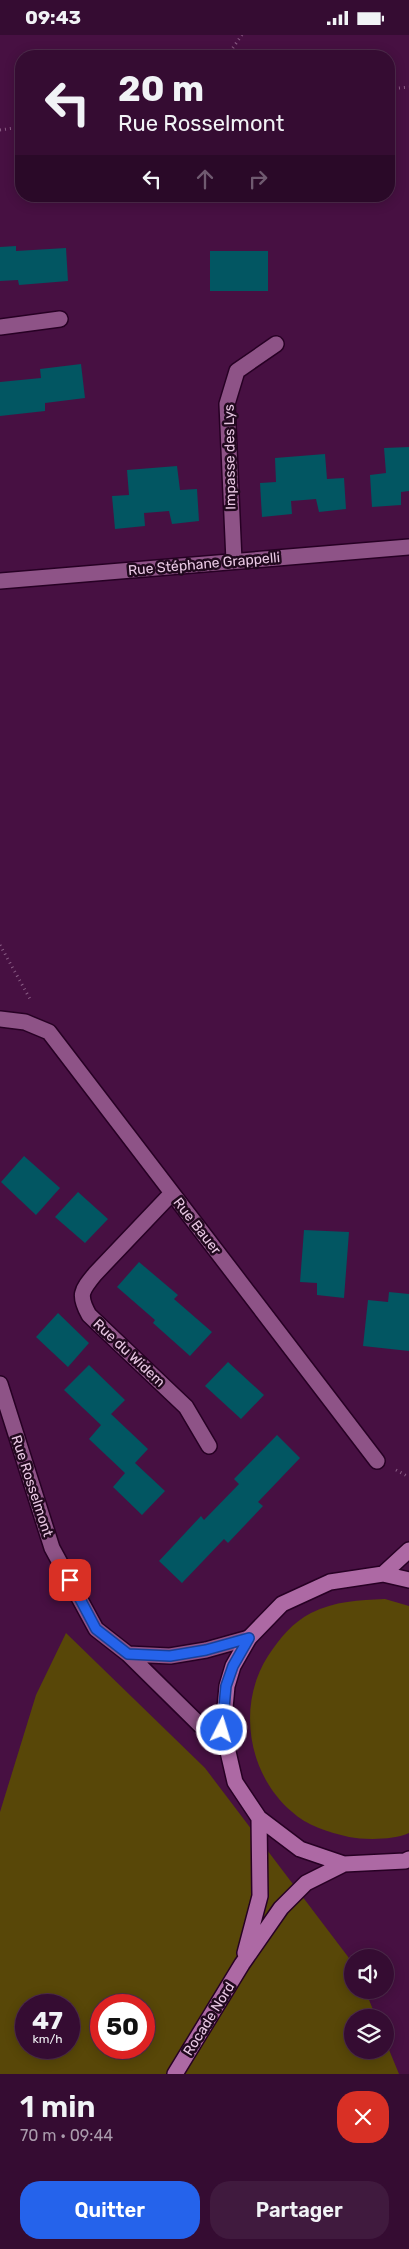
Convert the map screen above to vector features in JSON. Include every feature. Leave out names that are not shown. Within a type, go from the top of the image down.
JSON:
[{"type":"main road","points":[[383,1574],[409,1550]]},
{"type":"main road","points":[[409,1580],[383,1574],[330,1582],[282,1605],[249,1638],[233,1666],[226,1686],[222,1730],[236,1781],[259,1818],[300,1849],[344,1864],[405,1861],[409,1859]]},
{"type":"main road","name":"Rocade Nord","points":[[242,1964],[260,1896],[259,1818]]},
{"type":"main road","name":"Rocade Nord","points":[[174,2074],[242,1964],[281,1908],[306,1883],[344,1864]]},
{"type":"street","points":[[0,327],[60,319]]},
{"type":"street","name":"Impasse des Lys","points":[[234,561],[227,404],[237,371],[276,344]]},
{"type":"street","name":"Rue Stéphane Grappelli","points":[[0,581],[409,547]]},
{"type":"street","name":"Rue Bauer","points":[[0,1019],[26,1022],[49,1032],[377,1461]]},
{"type":"street","name":"Rue du Widem","points":[[172,1193],[84,1288],[81,1300],[89,1315],[186,1407],[209,1446]]},
{"type":"street","name":"Rue Rosselmont","points":[[0,1384],[52,1547],[96,1629],[128,1654],[200,1725],[227,1747]]},
{"type":"street","points":[[128,1654],[170,1656],[206,1650],[249,1638]]},
{"type":"path","points":[[231,50],[242,35]]},
{"type":"path","points":[[395,88],[409,87]]},
{"type":"path","points":[[0,130],[15,128]]},
{"type":"path","points":[[0,945],[49,1032]]},
{"type":"shaded area","points":[[385,1599],[409,1606],[409,1833],[388,1838],[356,1838],[333,1833],[311,1825],[291,1811],[276,1795],[264,1777],[256,1758],[251,1737],[252,1695],[258,1675],[268,1656],[282,1637],[298,1621],[311,1613],[329,1606],[356,1601]]},
{"type":"shaded area","points":[[66,1633],[205,1768],[344,1951],[344,1999],[369,1999],[373,2009],[344,2009],[344,2059],[393,2059],[399,2074],[0,2074],[0,1812],[36,1695]]},
{"type":"building","points":[[16,246],[16,251],[66,248],[68,281],[19,285],[18,280],[0,281],[0,247]]},
{"type":"building","points":[[210,251],[268,251],[268,291],[210,291]]},
{"type":"building","points":[[81,364],[85,398],[45,403],[45,411],[0,416],[0,382],[41,378],[40,369]]},
{"type":"building","points":[[409,447],[409,491],[401,492],[401,505],[372,507],[370,475],[386,473],[384,448]]},
{"type":"building","points":[[325,454],[327,479],[344,478],[346,509],[319,512],[316,499],[291,501],[292,514],[262,517],[260,483],[276,482],[275,458]]},
{"type":"building","points":[[177,466],[180,490],[197,489],[199,521],[172,524],[169,511],[144,513],[145,526],[115,529],[112,496],[129,495],[127,470]]},
{"type":"building","points":[[24,1156],[60,1188],[36,1215],[1,1182]]},
{"type":"building","points":[[78,1192],[108,1219],[85,1243],[55,1217]]},
{"type":"building","points":[[304,1230],[349,1232],[344,1298],[317,1295],[317,1283],[300,1282]]},
{"type":"building","points":[[139,1262],[178,1295],[174,1299],[212,1332],[190,1356],[153,1323],[155,1320],[117,1287]]},
{"type":"building","points":[[389,1292],[409,1294],[409,1351],[363,1346],[368,1300],[388,1302]]},
{"type":"building","points":[[58,1313],[89,1343],[68,1367],[36,1337]]},
{"type":"building","points":[[228,1362],[264,1395],[241,1419],[205,1386]]},
{"type":"building","points":[[89,1365],[125,1400],[111,1414],[148,1449],[135,1463],[165,1491],[142,1515],[113,1487],[125,1473],[89,1439],[101,1425],[64,1390]]},
{"type":"building","points":[[277,1435],[300,1458],[258,1502],[263,1506],[228,1543],[224,1539],[182,1583],[159,1561],[201,1516],[204,1520],[239,1484],[234,1479]]},
{"type":"route","points":[[70,1580],[96,1629],[128,1654],[170,1656],[206,1650],[249,1638],[233,1666],[226,1686],[222,1730]]}]
